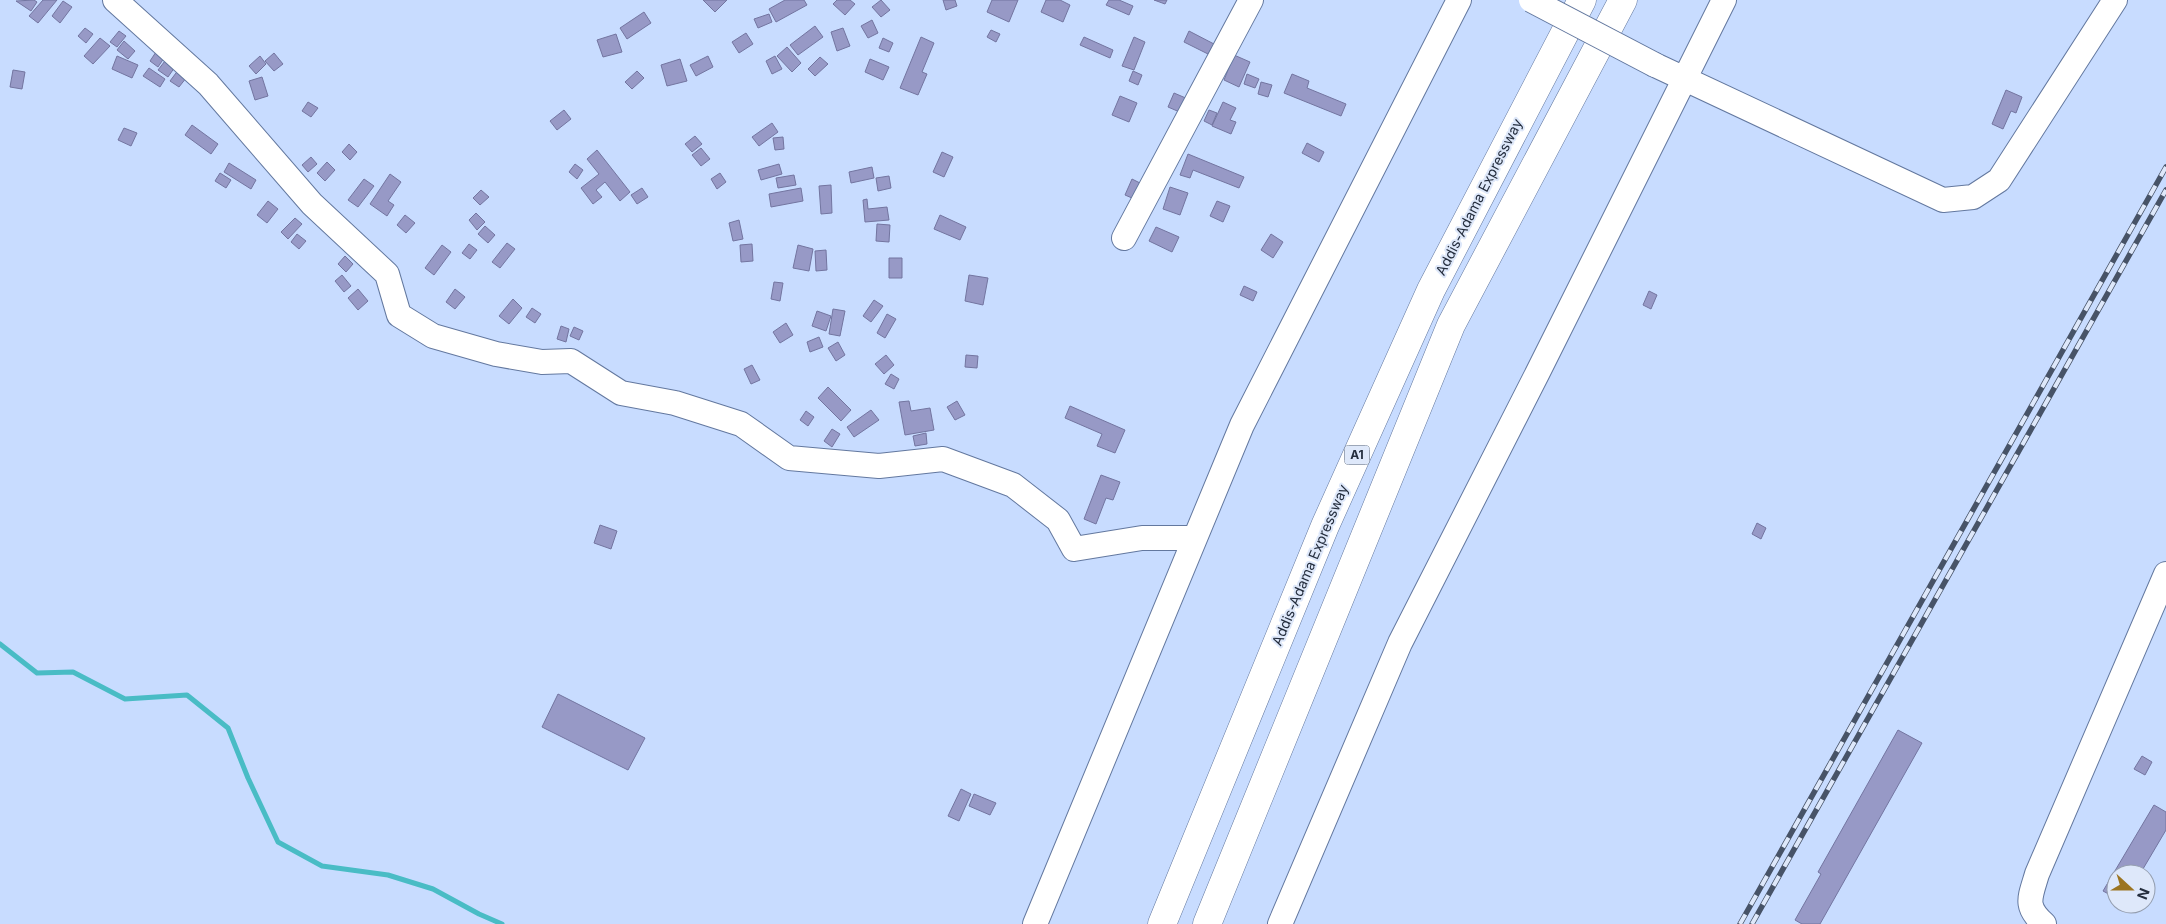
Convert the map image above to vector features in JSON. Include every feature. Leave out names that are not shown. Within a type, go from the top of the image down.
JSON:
[{"type":"highway","name":"Addis-Adama Expressway","points":[[1162,924],[1325,526],[1427,299],[1582,0]]},
{"type":"highway","points":[[1207,924],[1451,325],[1623,0]]},
{"type":"street","points":[[115,0],[208,84],[312,204],[387,274],[399,315],[433,336],[496,354],[542,362],[571,361],[621,394],[675,403],[741,424],[790,458],[879,466],[942,459],[1013,485],[1058,520],[1074,550],[1142,538],[1195,538]]},
{"type":"street","points":[[1124,238],[1251,0]]},
{"type":"street","points":[[1035,924],[1242,425],[1459,0]]},
{"type":"street","points":[[1531,0],[1685,80],[1943,200],[1973,197],[1999,180],[2115,0]]},
{"type":"street","points":[[1280,924],[1400,643],[1724,0]]},
{"type":"street","points":[[2044,924],[2032,913],[2030,898],[2037,874],[2166,574]]},
{"type":"building","points":[[34,0],[37,2],[31,11],[16,1]]},
{"type":"building","points":[[43,0],[57,0],[38,23],[29,16]]},
{"type":"building","points":[[703,0],[727,0],[715,12]]},
{"type":"building","points":[[785,0],[804,0],[807,5],[776,22],[769,9]]},
{"type":"building","points":[[837,0],[850,0],[855,4],[845,15],[833,4]]},
{"type":"building","points":[[881,0],[890,10],[881,17],[872,7]]},
{"type":"building","points":[[943,0],[955,0],[957,6],[946,10]]},
{"type":"building","points":[[992,0],[1018,0],[1009,22],[987,12]]},
{"type":"building","points":[[1046,0],[1060,0],[1070,5],[1063,22],[1041,12]]},
{"type":"building","points":[[1109,0],[1119,0],[1133,6],[1129,15],[1106,5]]},
{"type":"building","points":[[1154,0],[1167,0],[1165,4]]},
{"type":"building","points":[[63,1],[72,7],[60,23],[52,16]]},
{"type":"building","points":[[644,12],[651,23],[627,39],[620,28]]},
{"type":"building","points":[[769,14],[772,22],[758,28],[754,19]]},
{"type":"building","points":[[872,20],[878,33],[868,38],[861,26]]},
{"type":"building","points":[[815,26],[823,37],[798,55],[790,45]]},
{"type":"building","points":[[85,28],[93,34],[86,43],[78,36]]},
{"type":"building","points":[[843,28],[850,46],[837,51],[831,32]]},
{"type":"building","points":[[991,30],[1000,34],[996,42],[987,37]]},
{"type":"building","points":[[119,31],[126,36],[117,47],[110,42]]},
{"type":"building","points":[[1189,31],[1214,44],[1208,54],[1184,42]]},
{"type":"building","points":[[746,33],[753,44],[739,53],[732,42]]},
{"type":"building","points":[[616,34],[622,52],[603,57],[597,40]]},
{"type":"building","points":[[921,37],[934,43],[922,72],[927,74],[918,95],[900,88]]},
{"type":"building","points":[[1084,37],[1113,50],[1110,58],[1080,45]]},
{"type":"building","points":[[1134,37],[1145,42],[1134,70],[1122,66]]},
{"type":"building","points":[[100,38],[110,46],[93,64],[84,56]]},
{"type":"building","points":[[883,38],[893,43],[889,52],[879,48]]},
{"type":"building","points":[[124,41],[135,51],[128,59],[117,50]]},
{"type":"building","points":[[787,47],[801,63],[792,72],[777,56]]},
{"type":"building","points":[[156,52],[164,58],[158,67],[150,61]]},
{"type":"building","points":[[274,53],[283,64],[274,71],[265,61]]},
{"type":"building","points":[[1234,55],[1250,62],[1239,87],[1224,80]]},
{"type":"building","points":[[117,56],[138,65],[132,78],[112,69]]},
{"type":"building","points":[[260,56],[266,64],[256,74],[249,66]]},
{"type":"building","points":[[708,56],[713,67],[696,76],[690,65]]},
{"type":"building","points":[[775,56],[782,69],[772,74],[766,61]]},
{"type":"building","points":[[168,57],[177,64],[168,77],[158,70]]},
{"type":"building","points":[[820,57],[828,64],[815,76],[808,69]]},
{"type":"building","points":[[680,59],[687,81],[667,86],[661,65]]},
{"type":"building","points":[[870,59],[889,67],[883,80],[865,72]]},
{"type":"building","points":[[185,61],[194,68],[179,87],[170,81]]},
{"type":"building","points":[[149,68],[165,79],[160,87],[143,76]]},
{"type":"building","points":[[13,70],[25,72],[22,89],[10,87]]},
{"type":"building","points":[[637,71],[644,78],[632,89],[625,82]]},
{"type":"building","points":[[1133,71],[1142,75],[1138,85],[1129,81]]},
{"type":"building","points":[[1247,74],[1259,79],[1255,88],[1244,84]]},
{"type":"building","points":[[1292,74],[1309,81],[1307,88],[1346,104],[1341,116],[1284,93]]},
{"type":"building","points":[[262,77],[268,96],[255,100],[249,81]]},
{"type":"building","points":[[1261,82],[1272,85],[1268,97],[1258,94]]},
{"type":"building","points":[[2006,90],[2022,97],[2016,113],[2011,111],[2003,129],[1992,124]]},
{"type":"building","points":[[1174,93],[1188,99],[1182,113],[1168,107]]},
{"type":"building","points":[[1120,96],[1137,103],[1129,122],[1112,115]]},
{"type":"building","points":[[308,102],[318,108],[311,117],[302,111]]},
{"type":"building","points":[[1223,102],[1236,108],[1230,120],[1236,122],[1231,134],[1212,126]]},
{"type":"building","points":[[564,110],[571,119],[557,130],[550,121]]},
{"type":"building","points":[[1209,110],[1217,113],[1212,125],[1204,121]]},
{"type":"building","points":[[772,123],[778,132],[759,146],[752,137]]},
{"type":"building","points":[[192,125],[218,144],[211,154],[185,135]]},
{"type":"building","points":[[124,128],[137,133],[131,146],[118,140]]},
{"type":"building","points":[[695,136],[702,144],[692,152],[685,144]]},
{"type":"building","points":[[783,137],[784,149],[775,150],[773,138]]},
{"type":"building","points":[[1307,143],[1324,152],[1319,162],[1302,153]]},
{"type":"building","points":[[349,144],[357,152],[350,160],[342,152]]},
{"type":"building","points":[[701,148],[710,159],[701,166],[692,155]]},
{"type":"building","points":[[597,150],[630,192],[620,201],[605,182],[596,190],[602,197],[593,204],[581,188],[599,174],[587,159]]},
{"type":"building","points":[[942,152],[953,157],[944,177],[933,172]]},
{"type":"building","points":[[1188,154],[1244,177],[1239,188],[1193,170],[1190,178],[1180,175]]},
{"type":"building","points":[[311,157],[317,164],[308,172],[302,165]]},
{"type":"building","points":[[327,162],[335,170],[325,181],[317,173]]},
{"type":"building","points":[[229,163],[256,180],[251,189],[224,172]]},
{"type":"building","points":[[575,164],[583,170],[577,179],[569,172]]},
{"type":"building","points":[[779,164],[782,174],[761,180],[758,170]]},
{"type":"building","points":[[872,167],[874,178],[851,183],[849,172]]},
{"type":"building","points":[[220,173],[231,180],[226,188],[215,181]]},
{"type":"building","points":[[720,173],[726,182],[717,189],[711,179]]},
{"type":"building","points":[[390,174],[401,182],[388,201],[394,205],[387,216],[370,204]]},
{"type":"building","points":[[794,175],[796,185],[778,188],[776,178]]},
{"type":"building","points":[[889,176],[891,188],[878,191],[876,178]]},
{"type":"building","points":[[364,179],[374,186],[358,207],[348,200]]},
{"type":"building","points":[[1132,179],[1146,186],[1139,201],[1125,195]]},
{"type":"building","points":[[831,185],[832,213],[821,214],[819,186]]},
{"type":"building","points":[[1170,187],[1188,193],[1180,215],[1163,209]]},
{"type":"building","points":[[642,188],[648,197],[637,204],[631,195]]},
{"type":"building","points":[[801,188],[803,201],[771,207],[769,194]]},
{"type":"building","points":[[481,190],[489,197],[480,205],[473,198]]},
{"type":"building","points":[[867,199],[868,209],[887,207],[889,220],[865,222],[863,200]]},
{"type":"building","points":[[268,201],[278,209],[267,223],[257,215]]},
{"type":"building","points":[[1217,201],[1230,206],[1223,222],[1210,216]]},
{"type":"building","points":[[476,213],[485,222],[477,230],[469,220]]},
{"type":"building","points":[[405,215],[415,223],[406,233],[397,225]]},
{"type":"building","points":[[940,215],[966,227],[960,240],[934,229]]},
{"type":"building","points":[[295,218],[302,224],[288,239],[281,232]]},
{"type":"building","points":[[739,220],[743,239],[733,241],[729,223]]},
{"type":"building","points":[[877,224],[890,225],[889,242],[876,241]]},
{"type":"building","points":[[485,226],[495,235],[488,243],[478,234]]},
{"type":"building","points":[[1156,227],[1179,237],[1172,252],[1149,241]]},
{"type":"building","points":[[297,234],[306,241],[299,249],[291,242]]},
{"type":"building","points":[[1271,234],[1283,242],[1273,258],[1261,250]]},
{"type":"building","points":[[507,243],[515,249],[500,268],[492,262]]},
{"type":"building","points":[[469,244],[477,250],[470,259],[462,253]]},
{"type":"building","points":[[752,244],[753,261],[741,262],[740,245]]},
{"type":"building","points":[[442,245],[451,252],[434,275],[425,268]]},
{"type":"building","points":[[798,245],[813,249],[809,271],[793,268]]},
{"type":"building","points":[[826,250],[827,270],[816,271],[815,251]]},
{"type":"building","points":[[345,256],[353,264],[346,272],[338,264]]},
{"type":"building","points":[[889,258],[902,258],[902,278],[889,278]]},
{"type":"building","points":[[342,275],[351,286],[344,292],[335,281]]},
{"type":"building","points":[[969,275],[988,278],[983,305],[965,301]]},
{"type":"building","points":[[774,282],[783,283],[780,301],[771,299]]},
{"type":"building","points":[[1244,286],[1257,292],[1253,301],[1240,295]]},
{"type":"building","points":[[358,289],[368,301],[358,310],[348,298]]},
{"type":"building","points":[[455,289],[465,297],[455,309],[446,302]]},
{"type":"building","points":[[1649,291],[1657,295],[1651,309],[1643,305]]},
{"type":"building","points":[[513,299],[522,308],[509,324],[499,316]]},
{"type":"building","points":[[874,300],[883,306],[871,322],[863,316]]},
{"type":"building","points":[[532,308],[541,314],[535,323],[526,317]]},
{"type":"building","points":[[833,309],[845,311],[840,336],[829,334]]},
{"type":"building","points":[[817,311],[831,316],[826,331],[812,326]]},
{"type":"building","points":[[887,314],[896,319],[885,338],[877,333]]},
{"type":"building","points":[[786,323],[793,335],[780,343],[773,332]]},
{"type":"building","points":[[561,326],[569,329],[566,342],[557,339]]},
{"type":"building","points":[[574,327],[583,331],[579,340],[570,336]]},
{"type":"building","points":[[819,337],[823,347],[810,352],[807,342]]},
{"type":"building","points":[[838,342],[845,355],[836,361],[828,348]]},
{"type":"building","points":[[886,355],[894,365],[884,374],[875,364]]},
{"type":"building","points":[[966,355],[978,356],[977,368],[965,367]]},
{"type":"building","points":[[752,365],[760,380],[751,384],[744,369]]},
{"type":"building","points":[[891,374],[899,379],[894,389],[885,384]]},
{"type":"building","points":[[828,387],[851,410],[841,421],[818,398]]},
{"type":"building","points":[[909,401],[911,411],[930,408],[934,430],[905,435],[899,402]]},
{"type":"building","points":[[957,401],[965,415],[955,420],[947,407]]},
{"type":"building","points":[[1070,406],[1125,430],[1115,453],[1097,446],[1102,434],[1065,418]]},
{"type":"building","points":[[871,410],[879,420],[854,437],[847,427]]},
{"type":"building","points":[[806,411],[814,417],[808,426],[800,420]]},
{"type":"building","points":[[832,429],[840,434],[832,447],[824,441]]},
{"type":"building","points":[[926,433],[927,444],[915,446],[913,436]]},
{"type":"building","points":[[1101,475],[1120,482],[1113,500],[1106,498],[1096,524],[1084,519]]},
{"type":"building","points":[[1757,523],[1766,528],[1761,539],[1752,534]]},
{"type":"building","points":[[600,525],[617,531],[611,549],[594,543]]},
{"type":"building","points":[[558,694],[645,738],[628,770],[542,727]]},
{"type":"building","points":[[1898,730],[1922,743],[1820,924],[1802,924],[1795,920],[1821,874],[1818,872]]},
{"type":"building","points":[[2142,756],[2152,762],[2145,775],[2134,769]]},
{"type":"building","points":[[961,789],[971,794],[959,821],[948,816]]},
{"type":"building","points":[[974,794],[996,803],[990,815],[969,806]]},
{"type":"building","points":[[2154,805],[2166,812],[2166,830],[2146,864],[2119,864]]},
{"type":"waterway","points":[[0,644],[37,673],[73,672],[125,699],[187,695],[228,728],[248,778],[278,842],[322,866],[388,875],[433,889],[502,924]]},
{"type":"railway","points":[[1740,924],[2166,167]]},
{"type":"railway","points":[[1752,924],[2166,190]]}]
